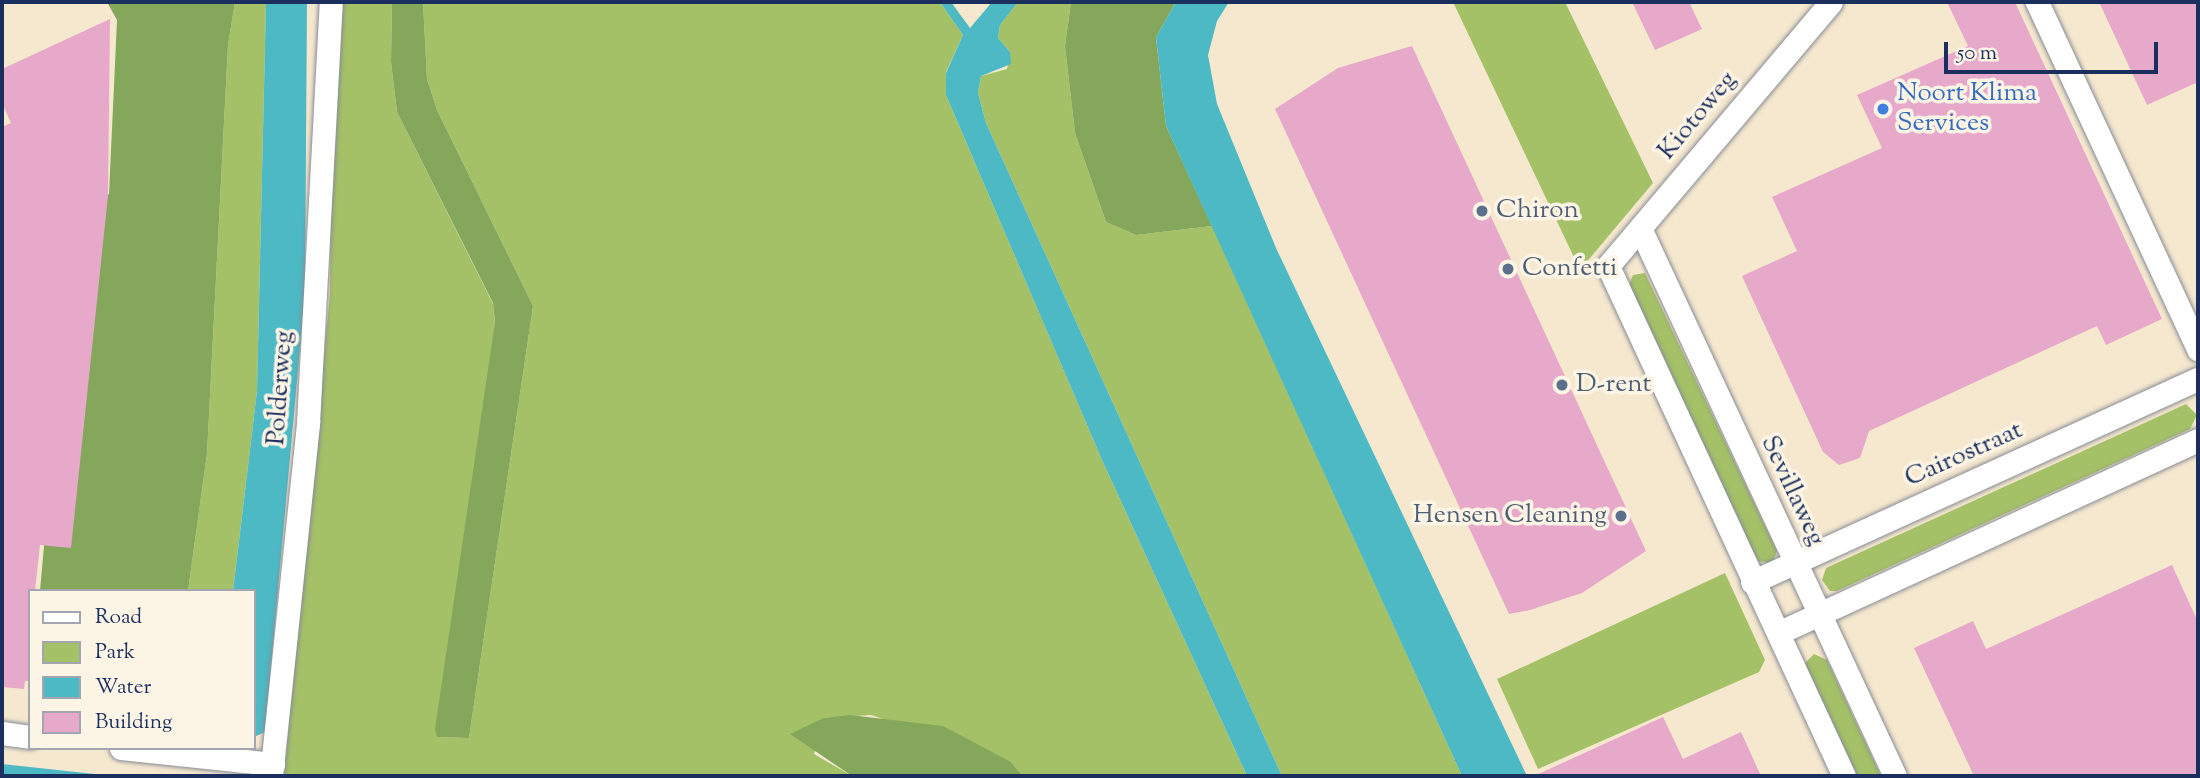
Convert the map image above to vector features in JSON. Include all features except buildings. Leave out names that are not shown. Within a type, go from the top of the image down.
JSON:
[{"type":"street","name":"Polderweg","points":[[266,768],[308,423],[331,2]]},
{"type":"street","name":"Kiotoweg","points":[[1752,582],[1608,266],[1830,2]]},
{"type":"street","points":[[2037,2],[2198,349]]},
{"type":"street","name":"Sevillaweg","points":[[1640,228],[1895,776]]},
{"type":"street","name":"Cairostraat","points":[[1752,582],[2198,379]]},
{"type":"street","points":[[1778,633],[2198,440]]},
{"type":"street","points":[[1752,582],[1844,776]]},
{"type":"street","points":[[2,733],[28,737]]},
{"type":"street","points":[[137,750],[266,768]]},
{"type":"green space","points":[[107,2],[235,2],[228,45],[207,454],[188,589],[40,589],[71,244],[91,209],[109,194],[117,20]]},
{"type":"green space","points":[[235,2],[266,2],[257,391],[233,589],[188,589],[207,454],[228,45]]},
{"type":"green space","points":[[333,2],[392,2],[391,62],[397,112],[493,304],[495,323],[437,737],[469,738],[533,306],[437,110],[427,79],[423,2],[940,2],[963,35],[946,72],[946,95],[1102,460],[1247,776],[1023,776],[1011,762],[871,715],[824,718],[814,754],[852,776],[284,776],[330,294]]},
{"type":"green space","points":[[392,2],[423,2],[427,79],[437,110],[533,306],[469,738],[437,737],[435,729],[495,322],[493,303],[397,112],[391,62]]},
{"type":"green space","points":[[1018,2],[1071,2],[1065,46],[1075,133],[1106,222],[1136,235],[1212,226],[1462,776],[1282,776],[986,123],[978,93],[981,76],[1007,69],[1010,52],[998,38],[1000,25]]},
{"type":"green space","points":[[1071,2],[1176,2],[1156,37],[1166,126],[1212,226],[1136,235],[1106,222],[1075,133],[1065,46]]},
{"type":"green space","points":[[1453,2],[1565,2],[1653,183],[1580,270]]},
{"type":"green space","points":[[1645,273],[1777,551],[1773,563],[1756,561],[1628,287],[1633,275]]},
{"type":"green space","points":[[2186,404],[2197,415],[2190,429],[1837,591],[1830,591],[1822,580],[1826,568]]},
{"type":"green space","points":[[1725,573],[1765,660],[1759,672],[1538,769],[1497,679]]},
{"type":"green space","points":[[1814,654],[1827,660],[1881,776],[1855,776],[1806,669],[1805,663]]},
{"type":"green space","points":[[850,715],[943,726],[1011,762],[1023,776],[852,776],[790,734],[824,718]]},
{"type":"water","points":[[266,2],[307,2],[305,293],[265,732],[256,736],[256,589],[233,589],[257,391]]},
{"type":"water","points":[[940,2],[951,2],[970,28],[992,2],[1018,2],[1000,25],[998,38],[1010,52],[1011,64],[981,76],[978,93],[986,123],[1282,776],[1247,776],[1102,460],[946,95],[946,73],[963,35]]},
{"type":"water","points":[[1176,2],[1229,2],[1217,21],[1208,55],[1217,104],[1276,248],[1527,776],[1462,776],[1166,126],[1156,37]]},
{"type":"water","points":[[2,764],[113,776],[2,776]]},
{"type":"place","name":"Noort Klima Services","points":[[1883,109]]},
{"type":"place","name":"Chiron","points":[[1482,211]]},
{"type":"place","name":"Confetti","points":[[1508,269]]},
{"type":"place","name":"D-rent","points":[[1562,385]]},
{"type":"place","name":"Hensen Cleaning","points":[[1621,516]]}]
